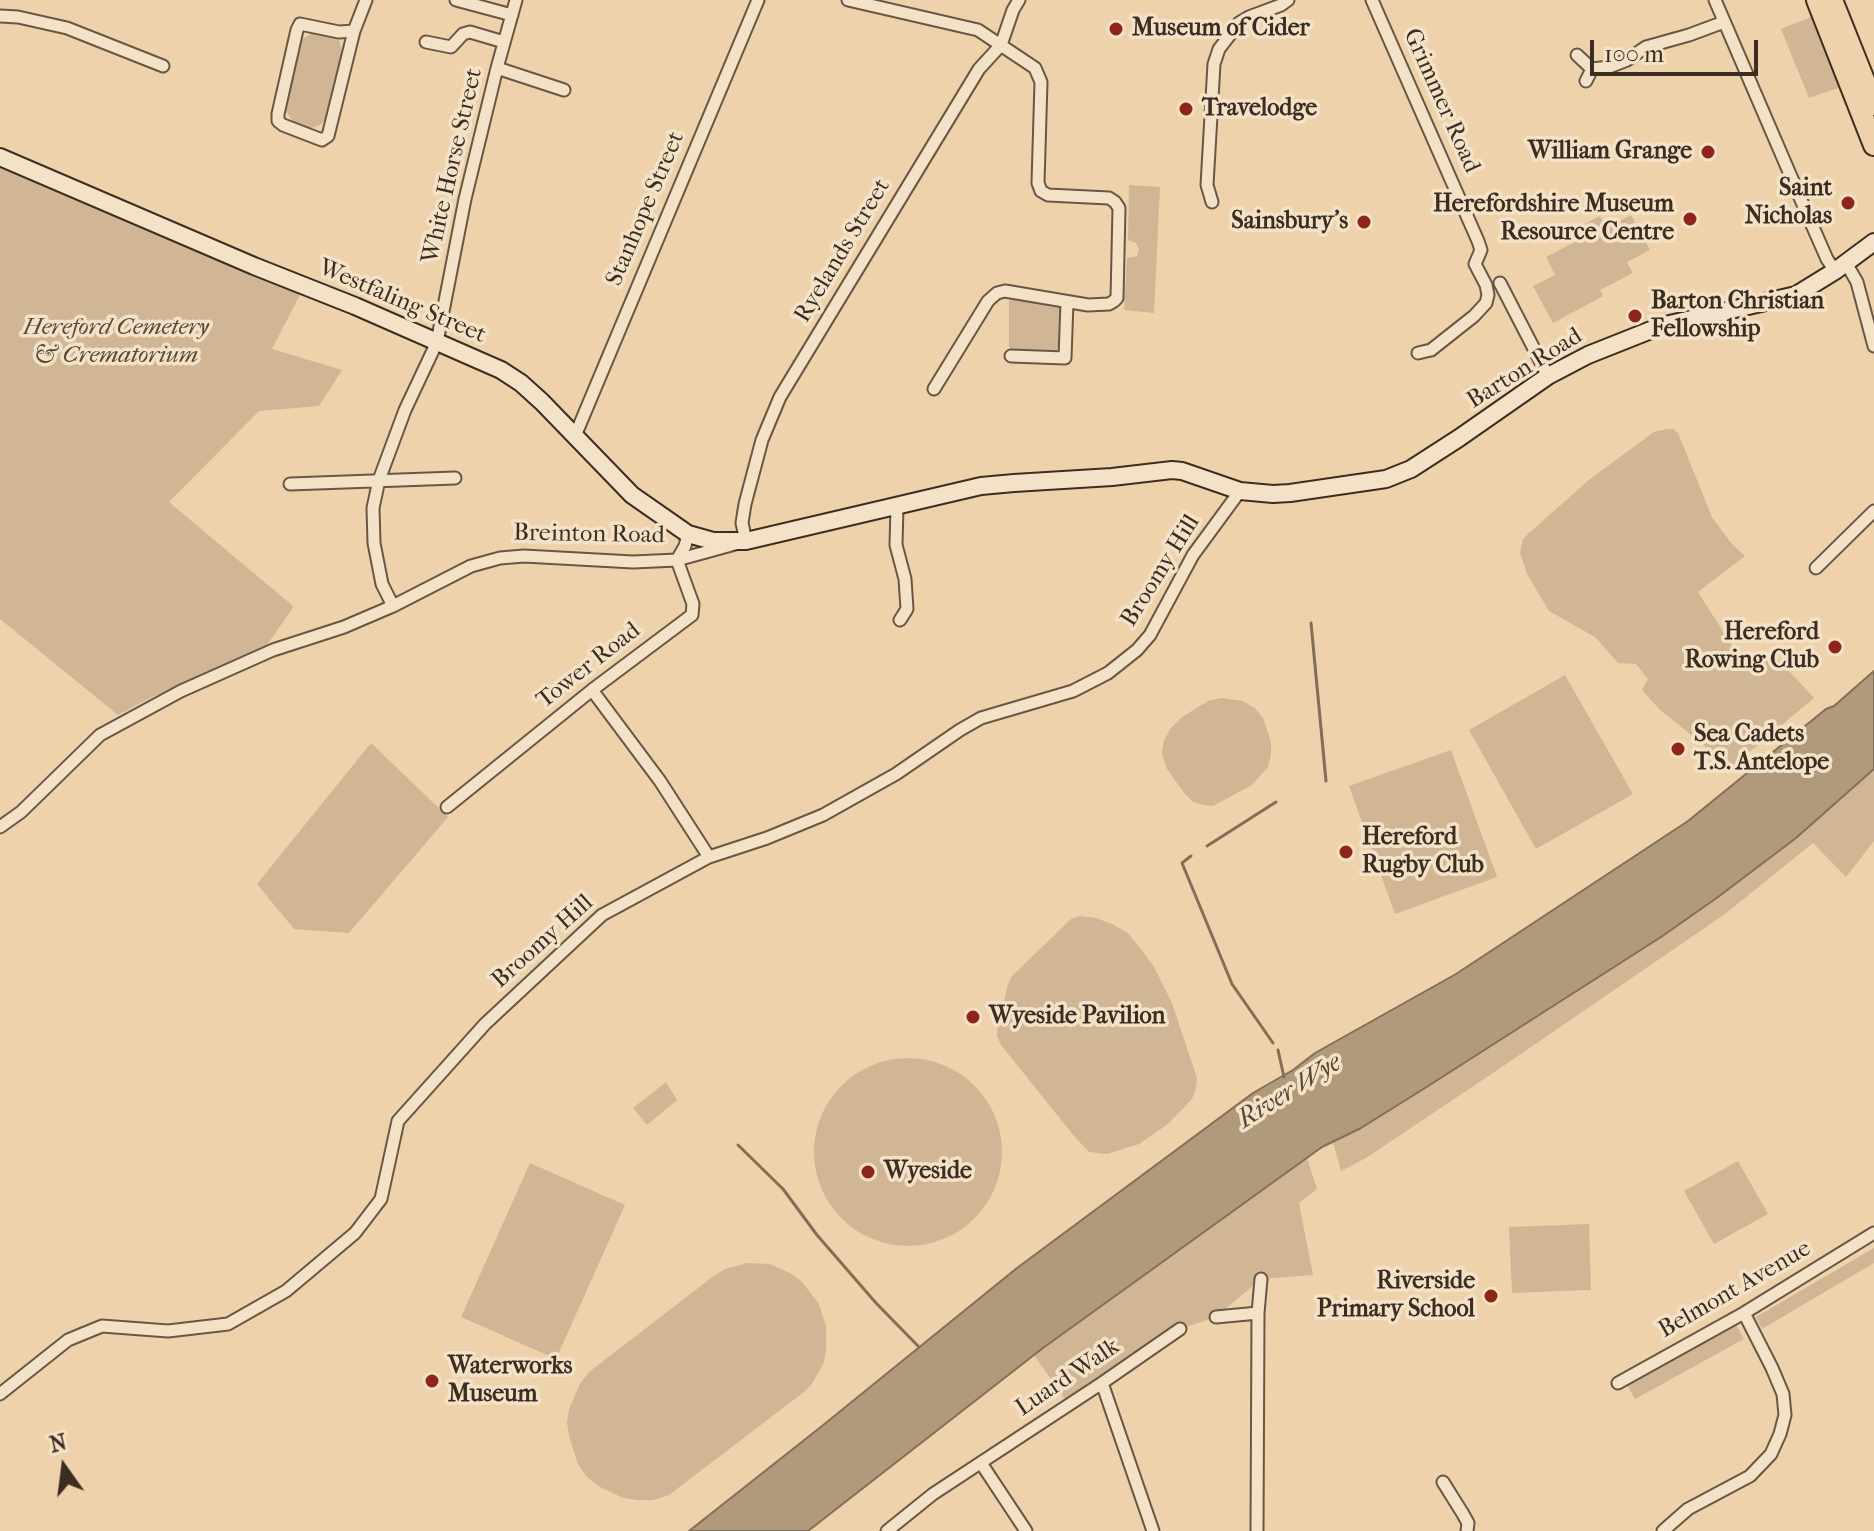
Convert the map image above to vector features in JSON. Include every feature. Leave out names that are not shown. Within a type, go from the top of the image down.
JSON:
[{"type":"highway","points":[[1817,0],[1874,145]]},
{"type":"highway","points":[[1832,0],[1874,105]]},
{"type":"street","points":[[354,31],[339,32],[300,24],[278,114],[278,121],[283,125],[322,140],[328,136],[354,31],[366,0]]},
{"type":"street","points":[[456,0],[512,15]]},
{"type":"street","name":"White Horse Street","points":[[393,606],[382,584],[374,543],[373,508],[379,480],[405,410],[437,342],[465,199],[516,0]]},
{"type":"street","name":"Stanhope Street","points":[[575,436],[758,0]]},
{"type":"street","points":[[848,0],[978,30],[1035,68],[1041,82],[1038,183],[1041,191],[1048,195],[1109,198],[1119,208],[1117,298],[1109,304],[1099,305],[1005,291],[992,296],[934,389]]},
{"type":"street","name":"Ryelands Street","points":[[746,541],[742,523],[745,504],[762,440],[780,397],[979,69],[1001,45],[1019,0]]},
{"type":"street","points":[[1212,202],[1207,185],[1214,64],[1219,49],[1239,23],[1288,0]]},
{"type":"street","name":"Grimmer Road","points":[[1372,0],[1478,241],[1481,250],[1475,264],[1488,295],[1486,303],[1474,316],[1431,350],[1418,353]]},
{"type":"street","points":[[1715,0],[1822,246],[1857,282],[1874,346]]},
{"type":"street","points":[[0,16],[67,28],[163,66]]},
{"type":"street","points":[[1577,55],[1592,69],[1609,67],[1627,60],[1646,47],[1724,22]]},
{"type":"street","points":[[426,42],[451,47],[463,34],[470,32],[504,42]]},
{"type":"street","points":[[497,68],[564,90]]},
{"type":"street","points":[[1586,81],[1592,69]]},
{"type":"street","name":"Westfaling Street","points":[[0,157],[501,370],[521,383],[632,495],[688,534],[713,541],[746,541]]},
{"type":"street","name":"Barton Road","points":[[1240,491],[1282,494],[1354,485],[1399,475],[1548,376],[1588,355],[1661,326],[1796,295],[1874,242]]},
{"type":"street","points":[[1500,283],[1548,376]]},
{"type":"street","points":[[1011,356],[1065,358],[1067,302]]},
{"type":"street","name":"Breinton Road","points":[[0,827],[21,812],[100,735],[181,691],[273,650],[344,627],[393,606],[471,566],[500,558],[524,556],[633,562],[677,560],[981,486],[1112,477],[1159,470],[1182,471],[1240,491]]},
{"type":"street","points":[[290,484],[455,478]]},
{"type":"street","name":"Broomy Hill","points":[[0,1394],[68,1340],[102,1326],[168,1331],[228,1324],[286,1291],[355,1233],[381,1199],[398,1121],[485,1024],[602,915],[709,857],[823,815],[896,774],[981,718],[1073,691],[1117,667],[1150,635],[1193,555],[1240,491]]},
{"type":"street","points":[[897,506],[896,545],[905,579],[907,609],[900,620]]},
{"type":"street","points":[[1816,568],[1874,511]]},
{"type":"street","points":[[677,560],[688,534]]},
{"type":"street","name":"Tower Road","points":[[447,807],[592,690],[692,615],[693,604],[677,560]]},
{"type":"street","points":[[592,690],[660,781],[709,857]]},
{"type":"street","name":"Belmont Avenue","points":[[1618,1383],[1744,1313],[1874,1233]]},
{"type":"street","points":[[1257,1531],[1258,1313],[1261,1279]]},
{"type":"street","points":[[1216,1317],[1258,1313]]},
{"type":"street","points":[[1663,1531],[1688,1509],[1750,1476],[1771,1454],[1780,1434],[1785,1415],[1783,1394],[1744,1313]]},
{"type":"street","name":"Luard Walk","points":[[887,1531],[922,1503],[1180,1329]]},
{"type":"street","points":[[1102,1383],[1153,1531]]},
{"type":"street","points":[[981,1463],[1026,1531]]},
{"type":"street","points":[[1443,1482],[1468,1523],[1467,1531]]},
{"type":"green space","points":[[1816,15],[1844,86],[1809,98],[1781,29]]},
{"type":"green space","points":[[317,30],[332,33],[339,40],[342,51],[329,116],[320,125],[311,128],[293,122],[286,105],[298,47],[301,40]]},
{"type":"green space","name":"Hereford Cemetery & Crematorium","points":[[0,165],[302,291],[272,349],[342,370],[319,406],[259,411],[169,502],[293,606],[290,612],[265,648],[118,715],[0,619]]},
{"type":"green space","points":[[1129,185],[1160,187],[1154,313],[1124,310],[1127,258],[1137,256],[1139,249],[1136,243],[1128,240]]},
{"type":"green space","points":[[1631,215],[1650,250],[1627,262],[1633,273],[1600,290],[1603,296],[1553,323],[1533,286],[1555,275],[1546,257],[1582,238],[1577,228],[1600,216],[1607,228]]},
{"type":"green space","points":[[1009,298],[1056,303],[1060,307],[1059,347],[1055,352],[1009,351]]},
{"type":"green space","points":[[1666,429],[1678,433],[1712,517],[1745,556],[1698,592],[1736,652],[1756,659],[1778,659],[1814,698],[1731,767],[1659,709],[1642,690],[1648,679],[1636,664],[1618,663],[1595,637],[1549,611],[1527,574],[1520,553],[1523,539],[1590,479],[1654,432]]},
{"type":"green space","points":[[1565,675],[1633,794],[1536,849],[1469,730]]},
{"type":"green space","points":[[1221,698],[1242,701],[1255,708],[1263,718],[1271,742],[1271,754],[1268,767],[1252,785],[1213,806],[1203,805],[1193,802],[1185,794],[1167,769],[1162,753],[1164,740],[1182,717],[1208,701]]},
{"type":"green space","points":[[371,743],[448,817],[349,933],[294,929],[257,884]]},
{"type":"green space","points":[[1451,750],[1497,877],[1395,914],[1349,786]]},
{"type":"green space","points":[[1874,769],[1874,841],[1846,877],[1813,843],[1725,914],[1496,1071],[1366,1158],[1341,1171],[1333,1142],[1361,1128],[1661,937],[1796,838]]},
{"type":"green space","points":[[1079,916],[1112,924],[1128,933],[1141,949],[1172,1003],[1197,1078],[1192,1099],[1168,1124],[1139,1144],[1107,1154],[1089,1152],[1074,1136],[997,1036],[1012,976],[1071,919]]},
{"type":"green space","points":[[908,1058],[944,1065],[974,1086],[995,1116],[1002,1152],[995,1188],[974,1218],[944,1239],[908,1246],[872,1239],[842,1218],[821,1188],[814,1152],[821,1116],[842,1086],[872,1065]]},
{"type":"green space","points":[[666,1082],[677,1100],[647,1125],[633,1108]]},
{"type":"green space","points":[[1307,1158],[1317,1189],[1299,1203],[1313,1275],[1261,1279],[1216,1317],[1180,1329],[1069,1405],[1034,1355]]},
{"type":"green space","points":[[1738,1161],[1768,1214],[1714,1244],[1684,1191]]},
{"type":"green space","points":[[530,1163],[625,1205],[556,1359],[461,1317]]},
{"type":"green space","points":[[1589,1224],[1591,1290],[1512,1293],[1509,1227]]},
{"type":"green space","points":[[1874,1248],[1874,1263],[1762,1329],[1756,1317]]},
{"type":"green space","points":[[747,1263],[770,1264],[792,1274],[819,1304],[826,1326],[826,1350],[824,1362],[812,1384],[669,1495],[653,1500],[637,1500],[623,1498],[598,1486],[578,1464],[569,1436],[569,1409],[580,1384],[589,1372],[715,1275]]},
{"type":"green space","points":[[1736,1325],[1744,1339],[1635,1399],[1627,1385]]},
{"type":"water","name":"River Wye","points":[[1874,671],[1874,769],[1796,838],[1718,897],[1425,1088],[1361,1128],[1322,1147],[1043,1348],[808,1531],[689,1531],[1017,1268],[1253,1093],[1315,1053],[1456,974],[1688,821]]},
{"type":"waterway","points":[[1311,623],[1326,781]]},
{"type":"waterway","points":[[1207,846],[1276,802]]},
{"type":"waterway","points":[[1191,856],[1182,863],[1232,984],[1273,1043]]},
{"type":"waterway","name":"River Wye","points":[[1278,1050],[1284,1077]]},
{"type":"waterway","points":[[738,1145],[783,1189],[817,1235],[919,1347]]},
{"type":"place","name":"Museum of Cider","points":[[1116,29]]},
{"type":"place","name":"Travelodge","points":[[1186,109]]},
{"type":"place","name":"William Grange","points":[[1708,152]]},
{"type":"place","name":"Saint Nicholas","points":[[1848,203]]},
{"type":"place","name":"Herefordshire Museum Resource Centre","points":[[1690,219]]},
{"type":"place","name":"Sainsbury's","points":[[1364,222]]},
{"type":"place","name":"Barton Christian Fellowship","points":[[1635,316]]},
{"type":"place","name":"Hereford Rowing Club","points":[[1835,647]]},
{"type":"place","name":"Sea Cadets T.S. Antelope","points":[[1678,749]]},
{"type":"place","name":"Hereford Rugby Club","points":[[1346,852]]},
{"type":"place","name":"Wyeside Pavilion","points":[[973,1017]]},
{"type":"place","name":"Wyeside","points":[[868,1172]]},
{"type":"place","name":"Riverside Primary School","points":[[1491,1296]]},
{"type":"place","name":"Waterworks Museum","points":[[432,1381]]}]
